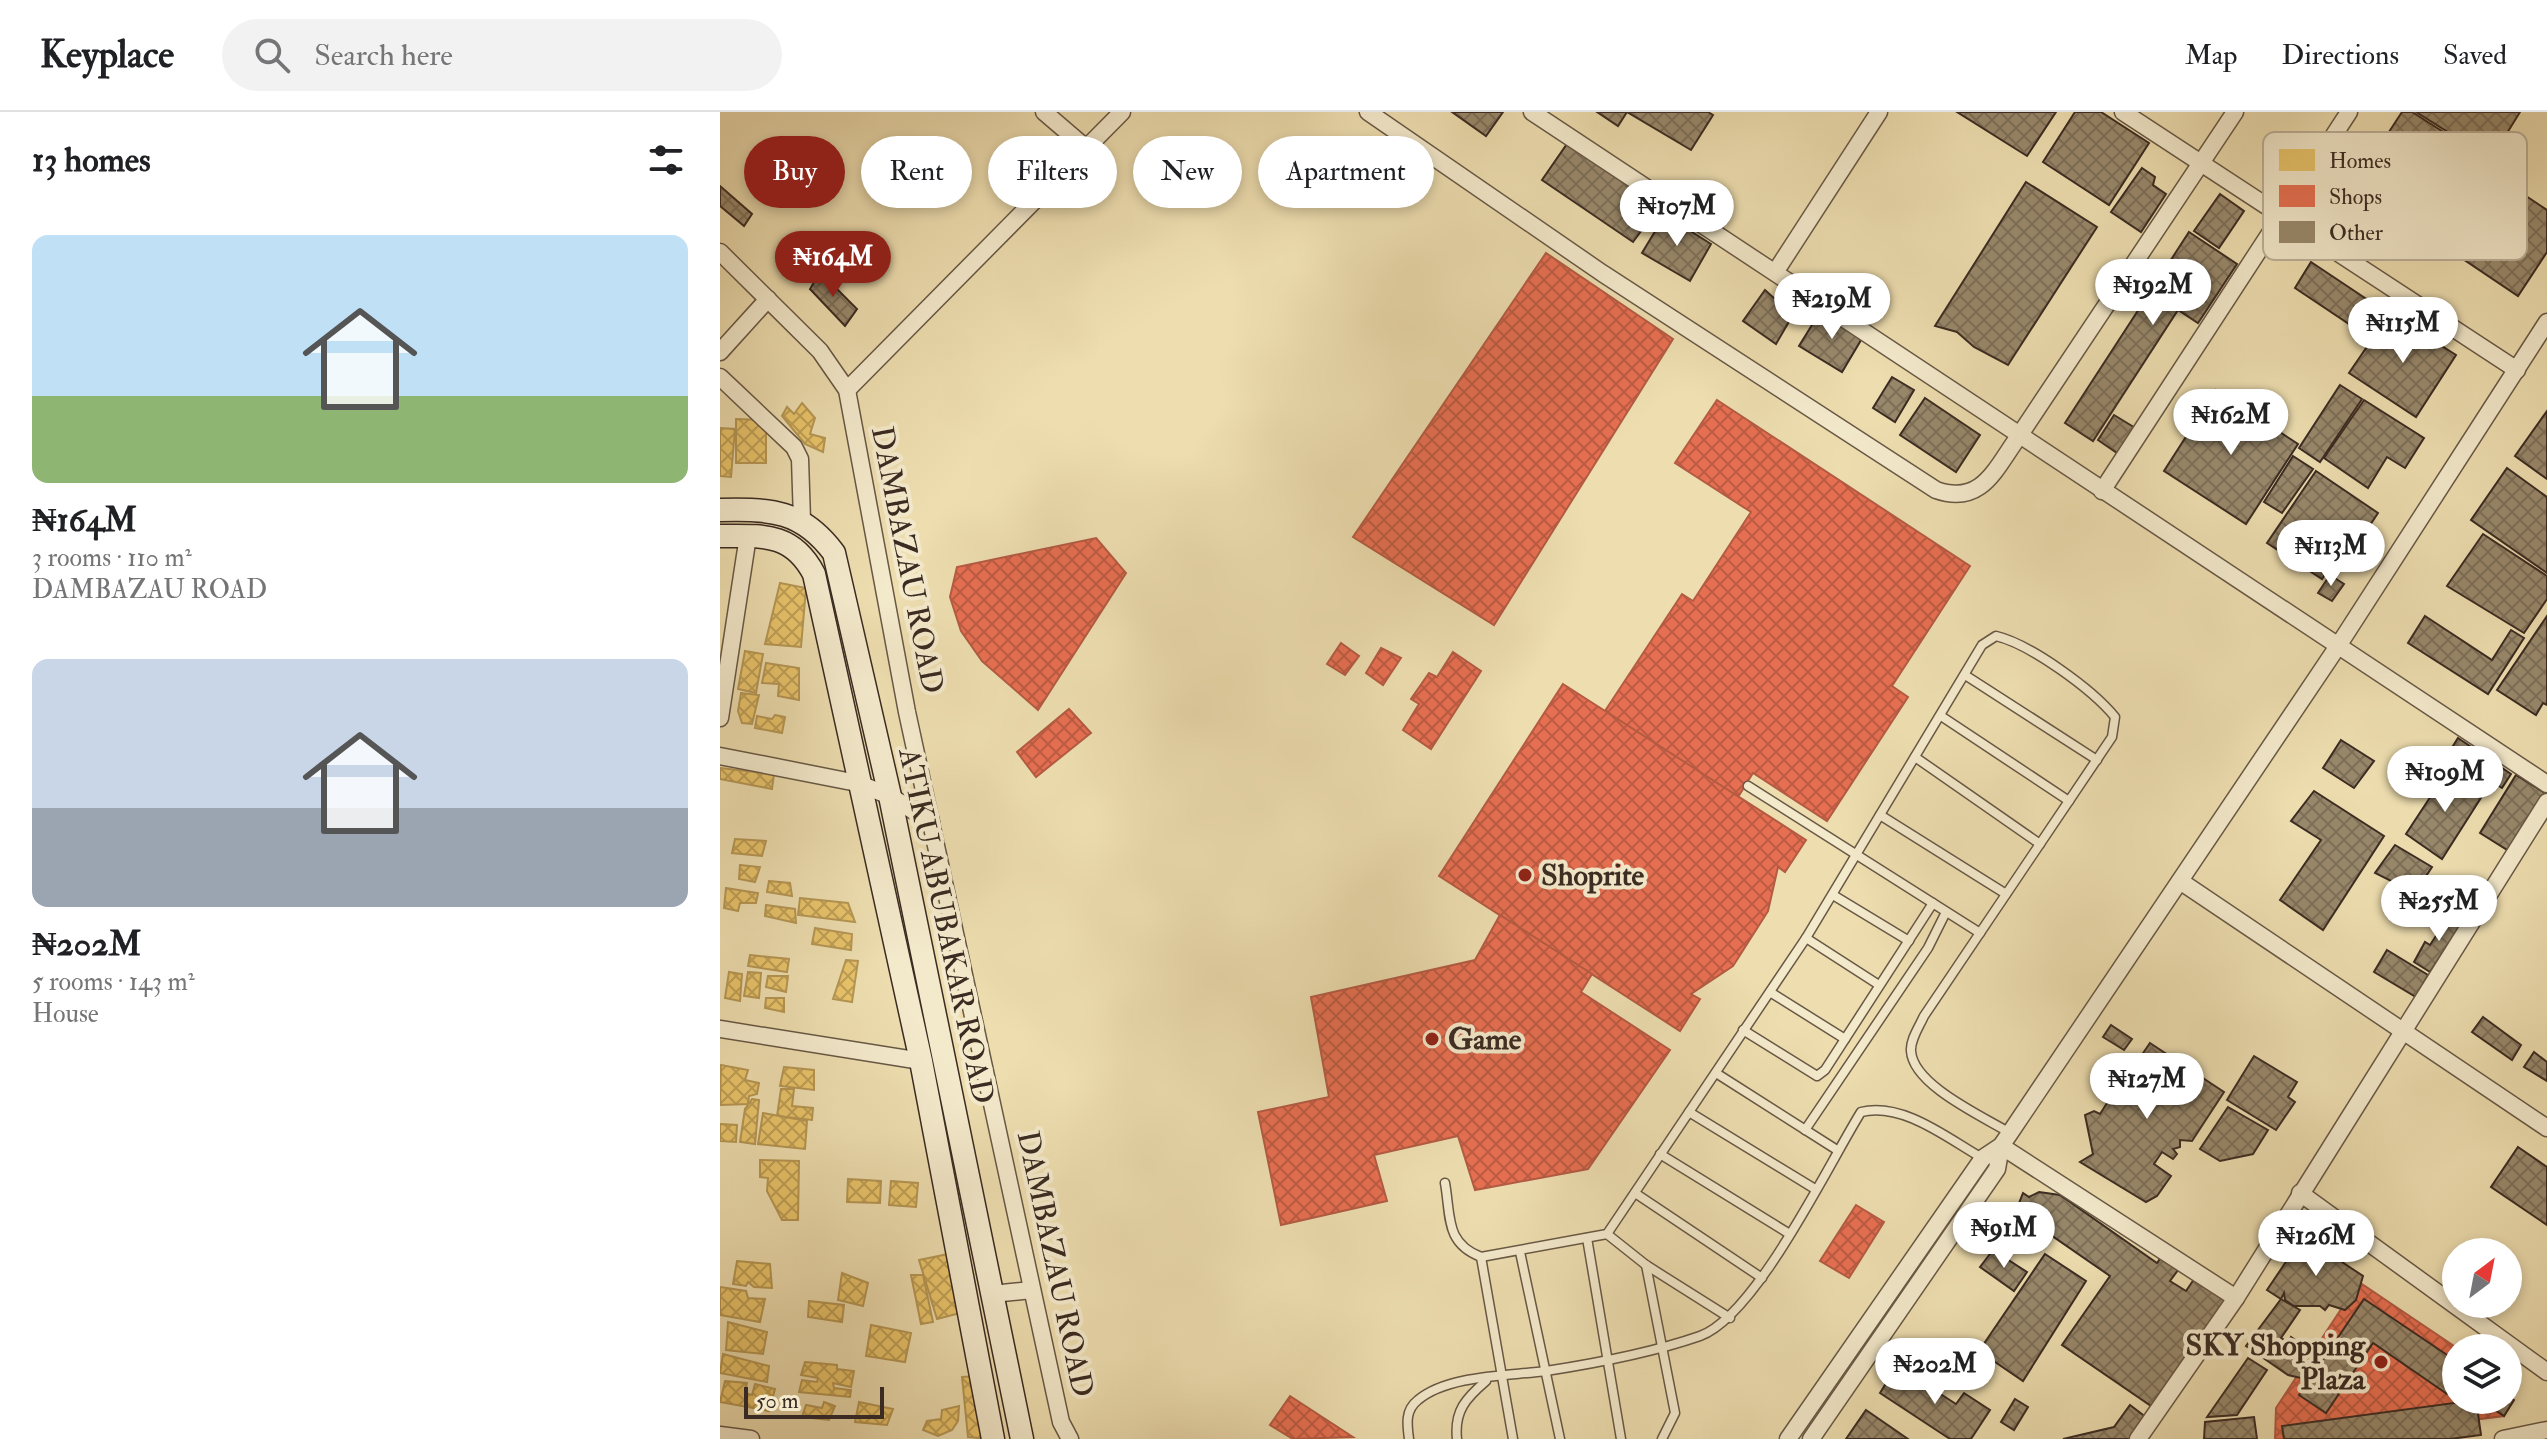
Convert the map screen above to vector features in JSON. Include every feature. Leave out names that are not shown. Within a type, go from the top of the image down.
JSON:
[{"type":"street","points":[[1044,112],[1072,136]]},
{"type":"street","points":[[1098,136],[1122,112]]},
{"type":"street","points":[[1368,112],[1602,273],[1936,490],[1954,496],[1970,494],[1983,485],[2019,436],[2235,112]]},
{"type":"street","points":[[1532,112],[2547,784]]},
{"type":"street","points":[[1776,271],[1879,112]]},
{"type":"street","points":[[2123,112],[2263,202]]},
{"type":"street","points":[[2335,132],[2349,112]]},
{"type":"street","points":[[847,390],[1027,208]]},
{"type":"street","points":[[2102,491],[2263,240]]},
{"type":"street","name":"DAMBAZAU ROAD","points":[[720,252],[820,351],[847,390],[931,822],[1061,1422],[1070,1439]]},
{"type":"street","points":[[2351,260],[2517,370]]},
{"type":"street","points":[[720,352],[768,299]]},
{"type":"street","points":[[1788,1439],[1983,1158],[2005,1139],[2338,646],[2547,322]]},
{"type":"street","points":[[720,377],[794,447],[800,459],[802,520],[776,512],[720,510]]},
{"type":"street","name":"ATIKU ABUBAKAR ROAD","points":[[802,520],[820,534],[834,553],[890,796],[1022,1439]]},
{"type":"street","points":[[720,536],[772,538],[793,546],[805,556],[814,574],[857,783],[921,1061],[993,1439]]},
{"type":"street","points":[[720,718],[728,615],[748,536]]},
{"type":"street","points":[[720,756],[857,783],[890,796],[931,822]]},
{"type":"street","points":[[2138,1439],[2236,1298],[2547,802]]},
{"type":"street","points":[[2180,881],[2547,1128]]},
{"type":"street","points":[[720,1029],[921,1061]]},
{"type":"street","points":[[2005,1139],[2236,1298]]},
{"type":"street","points":[[1811,1439],[1997,1169],[2005,1139]]},
{"type":"street","points":[[2300,1193],[2547,1372]]},
{"type":"street","points":[[992,1294],[1032,1290]]},
{"type":"street","points":[[2503,1439],[2547,1430]]},
{"type":"street","points":[[720,1435],[751,1439]]},
{"type":"lane","points":[[1445,1183],[1455,1238],[1463,1250],[1481,1257],[1607,1234],[1806,938],[1982,645],[1996,636],[2014,640],[2103,702],[2115,717],[2112,737],[1924,1016],[1910,1047],[1913,1065],[1925,1081],[2005,1139]]},
{"type":"lane","points":[[1965,675],[2097,760]]},
{"type":"lane","points":[[1941,716],[2069,801]]},
{"type":"lane","points":[[1915,757],[2040,844]]},
{"type":"lane","points":[[1748,786],[1980,933]]},
{"type":"lane","points":[[1880,815],[2006,894]]},
{"type":"lane","points":[[1833,895],[1909,941]]},
{"type":"lane","points":[[1743,1030],[1817,1076],[1825,1070],[1933,903]]},
{"type":"lane","points":[[1805,1130],[1928,948],[1946,912]]},
{"type":"lane","points":[[1806,938],[1879,985]]},
{"type":"lane","points":[[1770,992],[1845,1039]]},
{"type":"lane","points":[[1716,1073],[1837,1150]]},
{"type":"lane","points":[[1409,1439],[1407,1415],[1416,1402],[1448,1384],[1546,1371],[1661,1348],[1704,1334],[1730,1318],[1762,1278],[1861,1112],[1877,1108],[1898,1112],[1983,1158]]},
{"type":"lane","points":[[1689,1112],[1815,1189]]},
{"type":"lane","points":[[1660,1154],[1788,1233]]},
{"type":"lane","points":[[1635,1193],[1762,1278]]},
{"type":"lane","points":[[1607,1234],[1646,1265],[1730,1318]]},
{"type":"lane","points":[[1587,1238],[1621,1439]]},
{"type":"lane","points":[[1520,1252],[1560,1439]]},
{"type":"lane","points":[[1481,1257],[1513,1439]]},
{"type":"lane","points":[[1646,1265],[1675,1413],[1662,1439]]},
{"type":"lane","points":[[1457,1439],[1457,1417],[1465,1400],[1487,1380]]},
{"type":"building: Homes","points":[[802,403],[815,418],[810,434],[825,438],[823,452],[805,444],[782,416],[787,407],[794,414]]},
{"type":"building: Homes","points":[[736,419],[766,420],[766,463],[736,463]]},
{"type":"building: Homes","points":[[720,428],[735,429],[731,477],[720,476]]},
{"type":"building: Homes","points":[[780,583],[806,588],[801,647],[765,644]]},
{"type":"building: Homes","points":[[745,651],[763,654],[756,693],[738,689]]},
{"type":"building: Homes","points":[[766,663],[799,668],[799,700],[778,696],[779,684],[762,683]]},
{"type":"building: Homes","points":[[741,693],[759,695],[752,724],[742,723],[738,711]]},
{"type":"building: Homes","points":[[775,715],[785,717],[782,733],[755,728],[757,716],[772,719]]},
{"type":"building: Homes","points":[[720,768],[774,774],[772,789],[720,779]]},
{"type":"building: Homes","points":[[735,839],[766,841],[762,856],[732,853]]},
{"type":"building: Homes","points":[[740,865],[760,867],[755,882],[739,879]]},
{"type":"building: Homes","points":[[769,881],[790,883],[792,896],[767,892]]},
{"type":"building: Homes","points":[[726,888],[758,893],[756,903],[740,903],[738,911],[724,908]]},
{"type":"building: Homes","points":[[800,898],[848,903],[855,922],[798,915]]},
{"type":"building: Homes","points":[[766,905],[795,909],[796,923],[765,916]]},
{"type":"building: Homes","points":[[815,928],[852,934],[851,950],[812,944]]},
{"type":"building: Homes","points":[[750,955],[789,959],[787,972],[748,966]]},
{"type":"building: Homes","points":[[846,960],[858,961],[852,1002],[833,999]]},
{"type":"building: Homes","points":[[729,972],[742,974],[740,1001],[725,998]]},
{"type":"building: Homes","points":[[748,972],[761,973],[759,998],[744,996]]},
{"type":"building: Homes","points":[[768,976],[788,976],[786,992],[766,987]]},
{"type":"building: Homes","points":[[766,998],[784,998],[784,1012],[765,1008]]},
{"type":"building: Homes","points":[[721,1065],[748,1070],[745,1080],[759,1083],[757,1094],[749,1096],[748,1104],[720,1105]]},
{"type":"building: Homes","points":[[784,1067],[814,1070],[814,1090],[780,1086]]},
{"type":"building: Homes","points":[[781,1089],[794,1089],[792,1106],[813,1108],[812,1120],[777,1116]]},
{"type":"building: Homes","points":[[752,1099],[759,1100],[755,1144],[740,1142],[745,1109]]},
{"type":"building: Homes","points":[[763,1113],[807,1121],[805,1149],[758,1144]]},
{"type":"building: Homes","points":[[720,1124],[737,1125],[736,1142],[720,1141]]},
{"type":"building: Homes","points":[[760,1160],[799,1161],[798,1220],[782,1220],[767,1191],[768,1178],[760,1177]]},
{"type":"building: Homes","points":[[848,1179],[881,1181],[880,1203],[847,1202]]},
{"type":"building: Homes","points":[[891,1181],[918,1183],[916,1207],[889,1205]]},
{"type":"building: Homes","points":[[953,1253],[964,1312],[937,1319],[919,1260]]},
{"type":"building: Homes","points":[[737,1261],[770,1264],[772,1288],[754,1287],[748,1282],[746,1286],[733,1284]]},
{"type":"building: Homes","points":[[842,1273],[868,1283],[863,1306],[838,1300]]},
{"type":"building: Homes","points":[[911,1275],[923,1275],[933,1322],[921,1324]]},
{"type":"building: Homes","points":[[720,1287],[746,1291],[748,1298],[765,1299],[760,1322],[720,1315]]},
{"type":"building: Homes","points":[[809,1301],[844,1305],[842,1322],[808,1317]]},
{"type":"building: Homes","points":[[728,1322],[767,1332],[763,1354],[726,1350]]},
{"type":"building: Homes","points":[[871,1325],[911,1333],[905,1362],[866,1356]]},
{"type":"building: Homes","points":[[723,1354],[769,1366],[767,1382],[720,1373]]},
{"type":"building: Homes","points":[[805,1362],[837,1365],[837,1369],[854,1371],[851,1387],[833,1383],[834,1388],[851,1390],[850,1397],[799,1392],[802,1380],[817,1382],[818,1378],[801,1375]]},
{"type":"building: Homes","points":[[978,1376],[990,1439],[968,1437],[962,1377]]},
{"type":"building: Homes","points":[[725,1381],[747,1383],[745,1393],[752,1395],[755,1384],[775,1389],[769,1411],[720,1402]]},
{"type":"building: Homes","points":[[824,1402],[835,1406],[829,1420],[802,1417],[806,1405],[822,1408]]},
{"type":"building: Homes","points":[[859,1402],[893,1409],[887,1425],[855,1422]]},
{"type":"building: Homes","points":[[959,1406],[958,1421],[952,1430],[938,1436],[923,1430],[927,1421],[941,1419],[942,1410]]},
{"type":"building: Shops","points":[[1546,253],[1673,339],[1494,625],[1353,537]]},
{"type":"building: Shops","points":[[1717,400],[1970,566],[1892,686],[1908,697],[1827,821],[1753,773],[1738,797],[1605,711],[1682,594],[1693,601],[1751,512],[1675,463]]},
{"type":"building: Shops","points":[[1096,538],[1126,573],[1038,710],[982,661],[961,631],[950,597],[957,567]]},
{"type":"building: Shops","points":[[1341,643],[1359,656],[1345,675],[1327,664]]},
{"type":"building: Shops","points":[[1381,648],[1401,658],[1383,685],[1366,673]]},
{"type":"building: Shops","points":[[1453,652],[1481,671],[1431,749],[1403,730],[1419,704],[1411,699],[1429,673],[1437,677]]},
{"type":"building: Shops","points":[[1563,684],[1806,840],[1785,872],[1778,867],[1768,911],[1733,966],[1691,994],[1700,999],[1680,1031],[1439,876]]},
{"type":"building: Shops","points":[[1069,709],[1091,733],[1036,777],[1017,752]]},
{"type":"building: Shops","points":[[1500,915],[1592,974],[1581,992],[1670,1050],[1588,1169],[1475,1190],[1458,1136],[1374,1155],[1387,1201],[1281,1225],[1258,1112],[1329,1097],[1311,997],[1475,960]]},
{"type":"building: Shops","points":[[1856,1205],[1884,1222],[1849,1278],[1820,1261]]},
{"type":"building: Shops","name":"SKY Shopping Plaza","points":[[2359,1282],[2442,1338],[2442,1414],[2504,1414],[2320,1439],[2275,1439],[2276,1408]]},
{"type":"building: Shops","points":[[1290,1396],[1353,1437],[1293,1439],[1270,1425]]},
{"type":"building: Other","points":[[1452,112],[1503,112],[1486,136]]},
{"type":"building: Other","points":[[1597,112],[1627,112],[1618,126]]},
{"type":"building: Other","points":[[1627,112],[1708,112],[1713,115],[1691,150]]},
{"type":"building: Other","points":[[1957,112],[2056,112],[2027,156]]},
{"type":"building: Other","points":[[2075,112],[2101,112],[2149,143],[2109,205],[2043,162]]},
{"type":"building: Other","points":[[2402,112],[2412,112],[2443,132],[2389,132]]},
{"type":"building: Other","points":[[2416,112],[2520,112],[2508,132],[2448,132]]},
{"type":"building: Other","points":[[1569,141],[1662,203],[1633,242],[1542,180]]},
{"type":"building: Other","points":[[2142,168],[2155,177],[2153,185],[2166,194],[2141,232],[2111,212]]},
{"type":"building: Other","points":[[2026,182],[2097,227],[2008,365],[1974,347],[1957,332],[1935,326]]},
{"type":"building: Other","points":[[720,186],[752,214],[744,226],[720,206]]},
{"type":"building: Other","points":[[2220,194],[2244,211],[2219,248],[2194,231]]},
{"type":"building: Other","points":[[2527,197],[2547,210],[2547,252],[2518,296],[2464,260],[2527,260]]},
{"type":"building: Other","points":[[1665,215],[1711,244],[1690,281],[1642,253]]},
{"type":"building: Other","points":[[2189,232],[2237,264],[2198,323],[2178,310],[2093,441],[2065,423]]},
{"type":"building: Other","points":[[2311,262],[2377,306],[2361,332],[2295,288]]},
{"type":"building: Other","points":[[820,272],[857,309],[845,326],[810,289]]},
{"type":"building: Other","points":[[1765,290],[1776,300],[1784,291],[1801,301],[1776,344],[1743,321]]},
{"type":"building: Other","points":[[1822,309],[1864,335],[1842,372],[1799,346]]},
{"type":"building: Other","points":[[2390,313],[2456,355],[2416,417],[2349,373]]},
{"type":"building: Other","points":[[1892,377],[1914,390],[1895,422],[1873,408]]},
{"type":"building: Other","points":[[2340,385],[2362,399],[2320,462],[2299,448]]},
{"type":"building: Other","points":[[2216,390],[2298,444],[2246,524],[2164,471]]},
{"type":"building: Other","points":[[1925,398],[1980,435],[1956,472],[1900,435]]},
{"type":"building: Other","points":[[2364,400],[2424,438],[2405,468],[2387,457],[2368,488],[2324,458]]},
{"type":"building: Other","points":[[2547,411],[2547,479],[2515,456]]},
{"type":"building: Other","points":[[2114,415],[2137,429],[2120,455],[2098,440]]},
{"type":"building: Other","points":[[2293,456],[2313,469],[2282,513],[2264,502]]},
{"type":"building: Other","points":[[2507,468],[2547,497],[2547,573],[2471,520]]},
{"type":"building: Other","points":[[2316,471],[2378,513],[2366,531],[2357,525],[2322,579],[2267,543]]},
{"type":"building: Other","points":[[2483,534],[2547,576],[2547,599],[2524,633],[2447,586]]},
{"type":"building: Other","points":[[2330,575],[2344,584],[2332,601],[2318,593]]},
{"type":"building: Other","points":[[2425,616],[2492,660],[2511,630],[2524,638],[2488,694],[2408,643]]},
{"type":"building: Other","points":[[2547,616],[2547,705],[2543,703],[2536,715],[2497,690]]},
{"type":"building: Other","points":[[2458,738],[2511,774],[2502,788],[2448,754]]},
{"type":"building: Other","points":[[2341,740],[2374,761],[2354,788],[2323,768]]},
{"type":"building: Other","points":[[2448,770],[2484,793],[2442,859],[2406,834]]},
{"type":"building: Other","points":[[2516,775],[2545,793],[2509,851],[2480,833]]},
{"type":"building: Other","points":[[2314,791],[2384,836],[2323,930],[2280,900],[2321,840],[2291,821]]},
{"type":"building: Other","points":[[2395,845],[2432,867],[2415,893],[2375,873]]},
{"type":"building: Other","points":[[2451,913],[2464,920],[2430,972],[2414,962],[2425,942],[2430,945]]},
{"type":"building: Other","points":[[2387,950],[2428,975],[2416,997],[2374,972]]},
{"type":"building: Other","points":[[2483,1017],[2521,1045],[2512,1060],[2472,1032]]},
{"type":"building: Other","points":[[2111,1025],[2132,1039],[2124,1050],[2103,1037]]},
{"type":"building: Other","points":[[2150,1043],[2224,1092],[2192,1141],[2180,1140],[2180,1147],[2173,1149],[2177,1154],[2173,1159],[2162,1152],[2154,1164],[2171,1176],[2157,1196],[2146,1202],[2080,1162],[2093,1154],[2085,1115],[2094,1111],[2100,1114],[2116,1089],[2103,1080],[2115,1061],[2131,1071]]},
{"type":"building: Other","points":[[2534,1052],[2547,1062],[2547,1081],[2524,1067]]},
{"type":"building: Other","points":[[2254,1056],[2297,1082],[2288,1097],[2295,1102],[2276,1130],[2227,1100]]},
{"type":"building: Other","points":[[2228,1107],[2268,1130],[2253,1154],[2220,1161],[2200,1149]]},
{"type":"building: Other","points":[[2518,1147],[2547,1167],[2547,1225],[2491,1187]]},
{"type":"building: Other","points":[[2039,1192],[2060,1195],[2157,1263],[2164,1253],[2181,1266],[2170,1281],[2186,1291],[2199,1272],[2236,1298],[2157,1410],[2062,1345],[2110,1276],[2016,1211],[2023,1193],[2029,1197]]},
{"type":"building: Other","points":[[2304,1235],[2321,1239],[2324,1250],[2363,1276],[2356,1300],[2345,1310],[2329,1305],[2325,1310],[2320,1306],[2294,1306],[2285,1300],[2284,1293],[2281,1299],[2267,1290]]},
{"type":"building: Other","points":[[1993,1250],[2027,1272],[2014,1291],[1980,1267]]},
{"type":"building: Other","points":[[2045,1254],[2086,1281],[2023,1381],[1979,1351]]},
{"type":"building: Other","points":[[2281,1299],[2300,1310],[2281,1338],[2288,1342],[2291,1337],[2302,1345],[2296,1355],[2303,1360],[2306,1370],[2301,1378],[2288,1375],[2246,1346]]},
{"type":"building: Other","points":[[2364,1299],[2442,1352],[2442,1391],[2373,1343],[2326,1413],[2299,1395]]},
{"type":"building: Other","points":[[2248,1358],[2267,1370],[2237,1415],[2207,1417]]},
{"type":"building: Other","points":[[1897,1366],[1956,1404],[1964,1393],[1990,1410],[1971,1439],[1950,1439],[1880,1393]]},
{"type":"building: Other","points":[[2015,1399],[2028,1407],[2014,1430],[2001,1422]]},
{"type":"building: Other","points":[[2130,1405],[2147,1418],[2132,1439],[2063,1439],[2114,1427]]},
{"type":"building: Other","points":[[2442,1405],[2442,1414],[2478,1414],[2481,1435],[2450,1439],[2284,1439],[2282,1426]]},
{"type":"building: Other","points":[[1866,1410],[1908,1439],[1846,1439]]},
{"type":"building: Other","points":[[2254,1417],[2257,1439],[2204,1439],[2205,1422]]},
{"type":"place","name":"Shoprite","points":[[1525,875]]},
{"type":"place","name":"Game","points":[[1432,1039]]},
{"type":"place","name":"SKY Shopping Plaza","points":[[2381,1362]]}]
